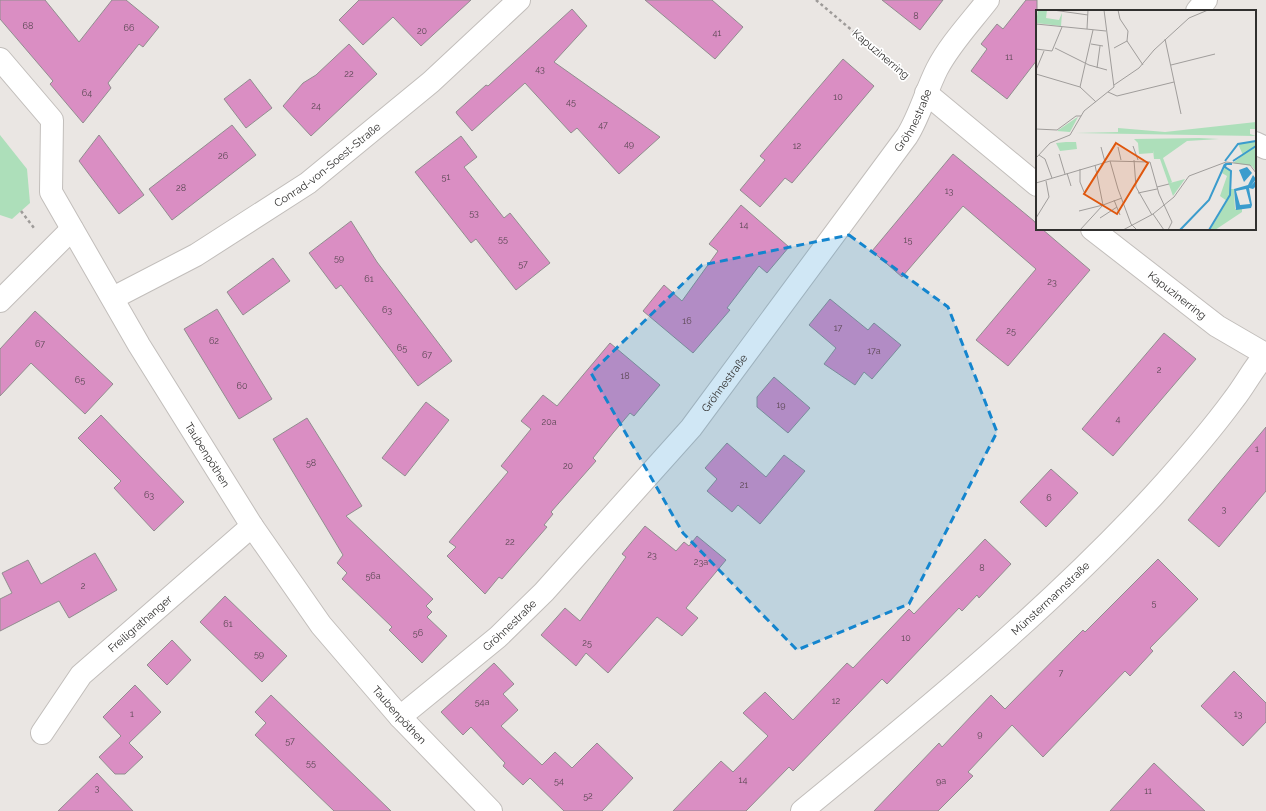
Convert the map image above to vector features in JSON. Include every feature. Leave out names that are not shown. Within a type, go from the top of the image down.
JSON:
[{"type":"street","name":"Conrad-von-Soest-Straße","points":[[113,298],[196,255],[308,183],[431,82],[519,0]]},
{"type":"street","name":"Gröhnestraße","points":[[400,717],[498,637],[544,592],[691,428],[908,136],[917,120],[926,93],[946,54],[988,0]]},
{"type":"street","points":[[1198,10],[1206,0]]},
{"type":"street","name":"Taubenpöthen","points":[[0,60],[52,120],[51,192],[139,345],[252,526],[321,625],[479,807]]},
{"type":"street","points":[[926,93],[1036,184]]},
{"type":"street","points":[[1256,143],[1266,148]]},
{"type":"street","points":[[0,300],[72,229]]},
{"type":"street","name":"Kapuzinerring","points":[[1093,230],[1216,326],[1266,355]]},
{"type":"street","name":"Münstermannstraße","points":[[802,811],[897,733],[1058,593],[1152,496],[1206,437],[1266,355]]},
{"type":"street","name":"Freiligrathanger","points":[[42,733],[81,675],[252,526]]},
{"type":"path","name":"Kapuzinerring","points":[[816,0],[926,93]]},
{"type":"highlighted area","points":[[849,235],[948,307],[997,432],[909,604],[797,650],[683,533],[591,373],[702,265]]},
{"type":"green space","points":[[0,135],[27,169],[30,203],[12,219],[0,215]]},
{"type":"building","points":[[0,0],[45,0],[79,42],[112,0],[126,0],[159,27],[143,47],[139,44],[108,83],[111,88],[83,123],[50,84],[53,81],[0,19]]},
{"type":"building","points":[[359,0],[471,0],[421,46],[393,17],[363,45],[339,20]]},
{"type":"building","points":[[645,0],[712,0],[743,27],[715,59]]},
{"type":"building","points":[[882,0],[943,0],[920,30]]},
{"type":"building","points":[[1026,0],[1037,0],[1036,61],[1007,99],[971,71],[987,49],[981,44],[997,24],[1003,29]]},
{"type":"building","points":[[572,9],[587,26],[554,62],[660,137],[619,174],[577,128],[571,133],[525,83],[472,131],[456,112],[486,85],[488,86]]},
{"type":"building","points":[[349,44],[377,74],[311,136],[283,106],[303,83],[316,75]]},
{"type":"building","points":[[843,59],[874,86],[792,183],[785,178],[760,207],[740,190],[765,160],[760,156]]},
{"type":"building","points":[[250,79],[272,108],[246,128],[224,99]]},
{"type":"building","points":[[232,125],[256,155],[172,220],[149,189]]},
{"type":"building","points":[[99,135],[144,195],[119,214],[79,161]]},
{"type":"building","points":[[461,136],[477,157],[464,167],[504,218],[510,213],[550,263],[516,290],[476,239],[471,243],[415,172]]},
{"type":"building","points":[[953,154],[1034,221],[1036,224],[1036,230],[1043,230],[1090,270],[1008,366],[976,340],[1036,269],[963,206],[902,277],[872,251]]},
{"type":"building","points":[[741,205],[789,247],[767,273],[759,266],[727,308],[730,310],[693,353],[643,311],[664,285],[682,301],[718,251],[709,244]]},
{"type":"building","points":[[351,221],[377,262],[452,361],[418,386],[341,285],[336,289],[309,253]]},
{"type":"building","points":[[273,258],[290,281],[243,315],[227,292]]},
{"type":"building","points":[[830,299],[868,330],[874,323],[901,345],[872,379],[864,372],[855,385],[824,364],[836,348],[809,325]]},
{"type":"building","points":[[217,309],[272,399],[239,419],[184,329]]},
{"type":"building","points":[[35,311],[113,384],[85,414],[31,363],[0,396],[0,349]]},
{"type":"building","points":[[1164,333],[1196,359],[1113,456],[1082,429]]},
{"type":"building","points":[[610,343],[660,385],[634,416],[630,413],[613,433],[593,458],[596,461],[551,512],[553,514],[544,525],[547,527],[502,579],[499,577],[485,594],[447,556],[456,547],[449,542],[508,472],[501,466],[531,429],[521,421],[543,395],[557,406]]},
{"type":"building","points":[[774,377],[810,408],[788,433],[757,407],[757,397]]},
{"type":"building","points":[[426,402],[449,420],[405,476],[382,458]]},
{"type":"building","points":[[101,415],[184,502],[154,531],[114,488],[121,481],[78,438]]},
{"type":"building","points":[[307,418],[362,506],[346,516],[433,599],[426,606],[432,612],[427,617],[447,636],[422,663],[389,630],[392,627],[342,579],[347,573],[337,563],[343,555],[273,439]]},
{"type":"building","points":[[1266,427],[1266,491],[1219,547],[1188,520]]},
{"type":"building","points":[[727,443],[766,477],[784,455],[805,471],[760,524],[738,505],[732,512],[707,491],[717,479],[705,468]]},
{"type":"building","points":[[1051,469],[1078,493],[1046,527],[1020,502]]},
{"type":"building","points":[[645,526],[676,551],[684,542],[689,546],[697,536],[726,560],[686,608],[698,618],[682,636],[657,617],[608,673],[586,653],[576,666],[541,635],[565,608],[580,621],[626,557],[622,554]]},
{"type":"building","points":[[985,539],[1011,564],[979,598],[977,595],[962,611],[959,608],[887,684],[882,679],[793,771],[789,767],[746,811],[673,811],[721,761],[733,772],[768,736],[743,713],[765,692],[793,720],[847,663],[853,668],[909,609],[914,614]]},
{"type":"building","points":[[95,553],[117,590],[69,618],[59,601],[0,631],[0,599],[12,593],[2,573],[28,560],[41,584]]},
{"type":"building","points":[[1158,559],[1198,599],[1150,648],[1153,651],[1130,676],[1125,671],[1043,757],[1012,725],[968,772],[973,776],[938,811],[874,811],[939,743],[942,747],[991,695],[1005,709],[1083,630],[1085,632]]},
{"type":"building","points":[[225,596],[287,656],[262,682],[200,622]]},
{"type":"building","points":[[172,640],[191,660],[167,685],[147,665]]},
{"type":"building","points":[[494,663],[514,684],[503,694],[518,710],[501,726],[542,765],[555,752],[572,768],[597,743],[633,778],[602,811],[564,811],[530,778],[523,785],[503,766],[505,763],[471,727],[463,735],[441,712]]},
{"type":"building","points":[[1234,671],[1266,703],[1266,722],[1243,746],[1201,706]]},
{"type":"building","points":[[135,685],[161,712],[129,743],[143,757],[125,774],[115,774],[99,757],[121,736],[103,717]]},
{"type":"building","points":[[271,695],[391,811],[334,811],[255,735],[266,723],[255,712]]},
{"type":"building","points":[[1154,763],[1175,783],[1205,811],[1110,811]]},
{"type":"building","points":[[97,773],[133,811],[58,811]]}]
